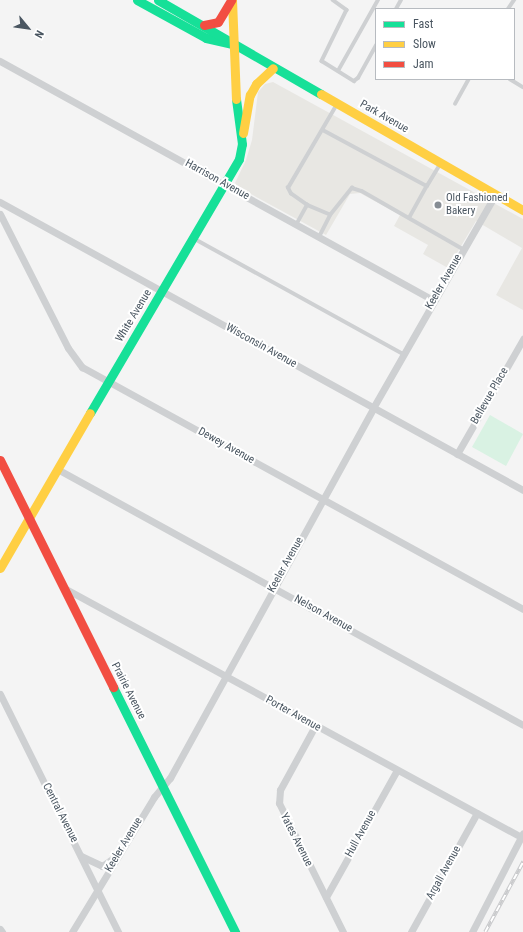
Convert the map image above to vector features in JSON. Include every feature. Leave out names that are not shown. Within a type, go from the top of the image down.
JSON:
[{"type":"main road","name":"Park Avenue","points":[[137,0],[201,35],[218,42],[236,46]]},
{"type":"main road","name":"Park Avenue","points":[[158,0],[273,68],[523,210]]},
{"type":"main road","name":"White Avenue","points":[[231,0],[236,46]]},
{"type":"main road","points":[[202,25],[214,25],[218,22],[231,0]]},
{"type":"main road","name":"White Avenue","points":[[0,568],[226,185],[239,159],[242,144],[234,63],[237,0]]},
{"type":"main road","points":[[242,144],[245,113],[250,95],[256,84],[273,68]]},
{"type":"main road","name":"Prairie Avenue","points":[[0,460],[235,932]]},
{"type":"street","name":"Harrison Avenue","points":[[0,61],[433,300]]},
{"type":"street","name":"Keeler Avenue","points":[[72,932],[154,797],[170,778],[433,300],[495,195]]},
{"type":"street","name":"Wisconsin Avenue","points":[[0,202],[523,490]]},
{"type":"street","name":"Dewey Avenue","points":[[0,214],[75,360],[82,367],[523,609]]},
{"type":"street","name":"Bellevue Place","points":[[457,454],[523,339]]},
{"type":"street","name":"Nelson Avenue","points":[[59,470],[523,725]]},
{"type":"street","name":"Porter Avenue","points":[[64,588],[315,726],[522,836]]},
{"type":"street","name":"Central Avenue","points":[[0,694],[118,932]]},
{"type":"street","name":"Yates Avenue","points":[[315,726],[278,796],[282,812],[343,932]]},
{"type":"street","name":"Hull Avenue","points":[[326,897],[397,770]]},
{"type":"street","name":"Argall Avenue","points":[[411,932],[477,813]]},
{"type":"street","points":[[472,932],[522,836]]},
{"type":"street","points":[[81,856],[102,866],[107,864],[123,848]]},
{"type":"street","points":[[0,928],[2,932]]},
{"type":"lane","points":[[333,0],[340,2],[347,10],[322,61],[354,81],[358,78],[375,48]]},
{"type":"lane","points":[[338,71],[378,0]]},
{"type":"lane","points":[[455,104],[468,80]]},
{"type":"lane","points":[[512,80],[523,87]]},
{"type":"lane","points":[[330,215],[307,205],[291,194],[288,188],[337,104]]},
{"type":"lane","points":[[323,130],[427,186]]},
{"type":"lane","points":[[409,218],[440,164]]},
{"type":"lane","points":[[319,237],[330,215],[352,188],[362,191],[463,249]]},
{"type":"lane","points":[[296,224],[307,205]]},
{"type":"lane","points":[[194,238],[403,354]]},
{"type":"shaded area","points":[[273,82],[523,219],[523,310],[496,295],[522,248],[476,221],[448,268],[423,254],[428,245],[394,226],[400,215],[360,193],[350,194],[326,235],[238,187],[235,183],[246,160],[252,140],[258,92],[265,84]]},
{"type":"green space","points":[[490,415],[523,434],[506,466],[472,447]]},
{"type":"railway","points":[[485,932],[523,862]]},
{"type":"traffic: fast","points":[[137,0],[206,38],[231,44]]},
{"type":"traffic: fast","points":[[158,0],[321,94]]},
{"type":"traffic: fast","points":[[90,413],[239,159],[242,144],[236,99]]},
{"type":"traffic: fast","points":[[113,687],[235,932]]},
{"type":"traffic: slow","points":[[232,0],[236,99]]},
{"type":"traffic: slow","points":[[243,133],[250,95],[256,84],[273,68]]},
{"type":"traffic: slow","points":[[321,94],[523,210]]},
{"type":"traffic: slow","points":[[0,568],[90,413]]},
{"type":"traffic: jam","points":[[204,25],[218,22],[231,0]]},
{"type":"traffic: jam","points":[[0,460],[113,687]]},
{"type":"place","name":"Old Fashioned Bakery","points":[[438,205]]}]
